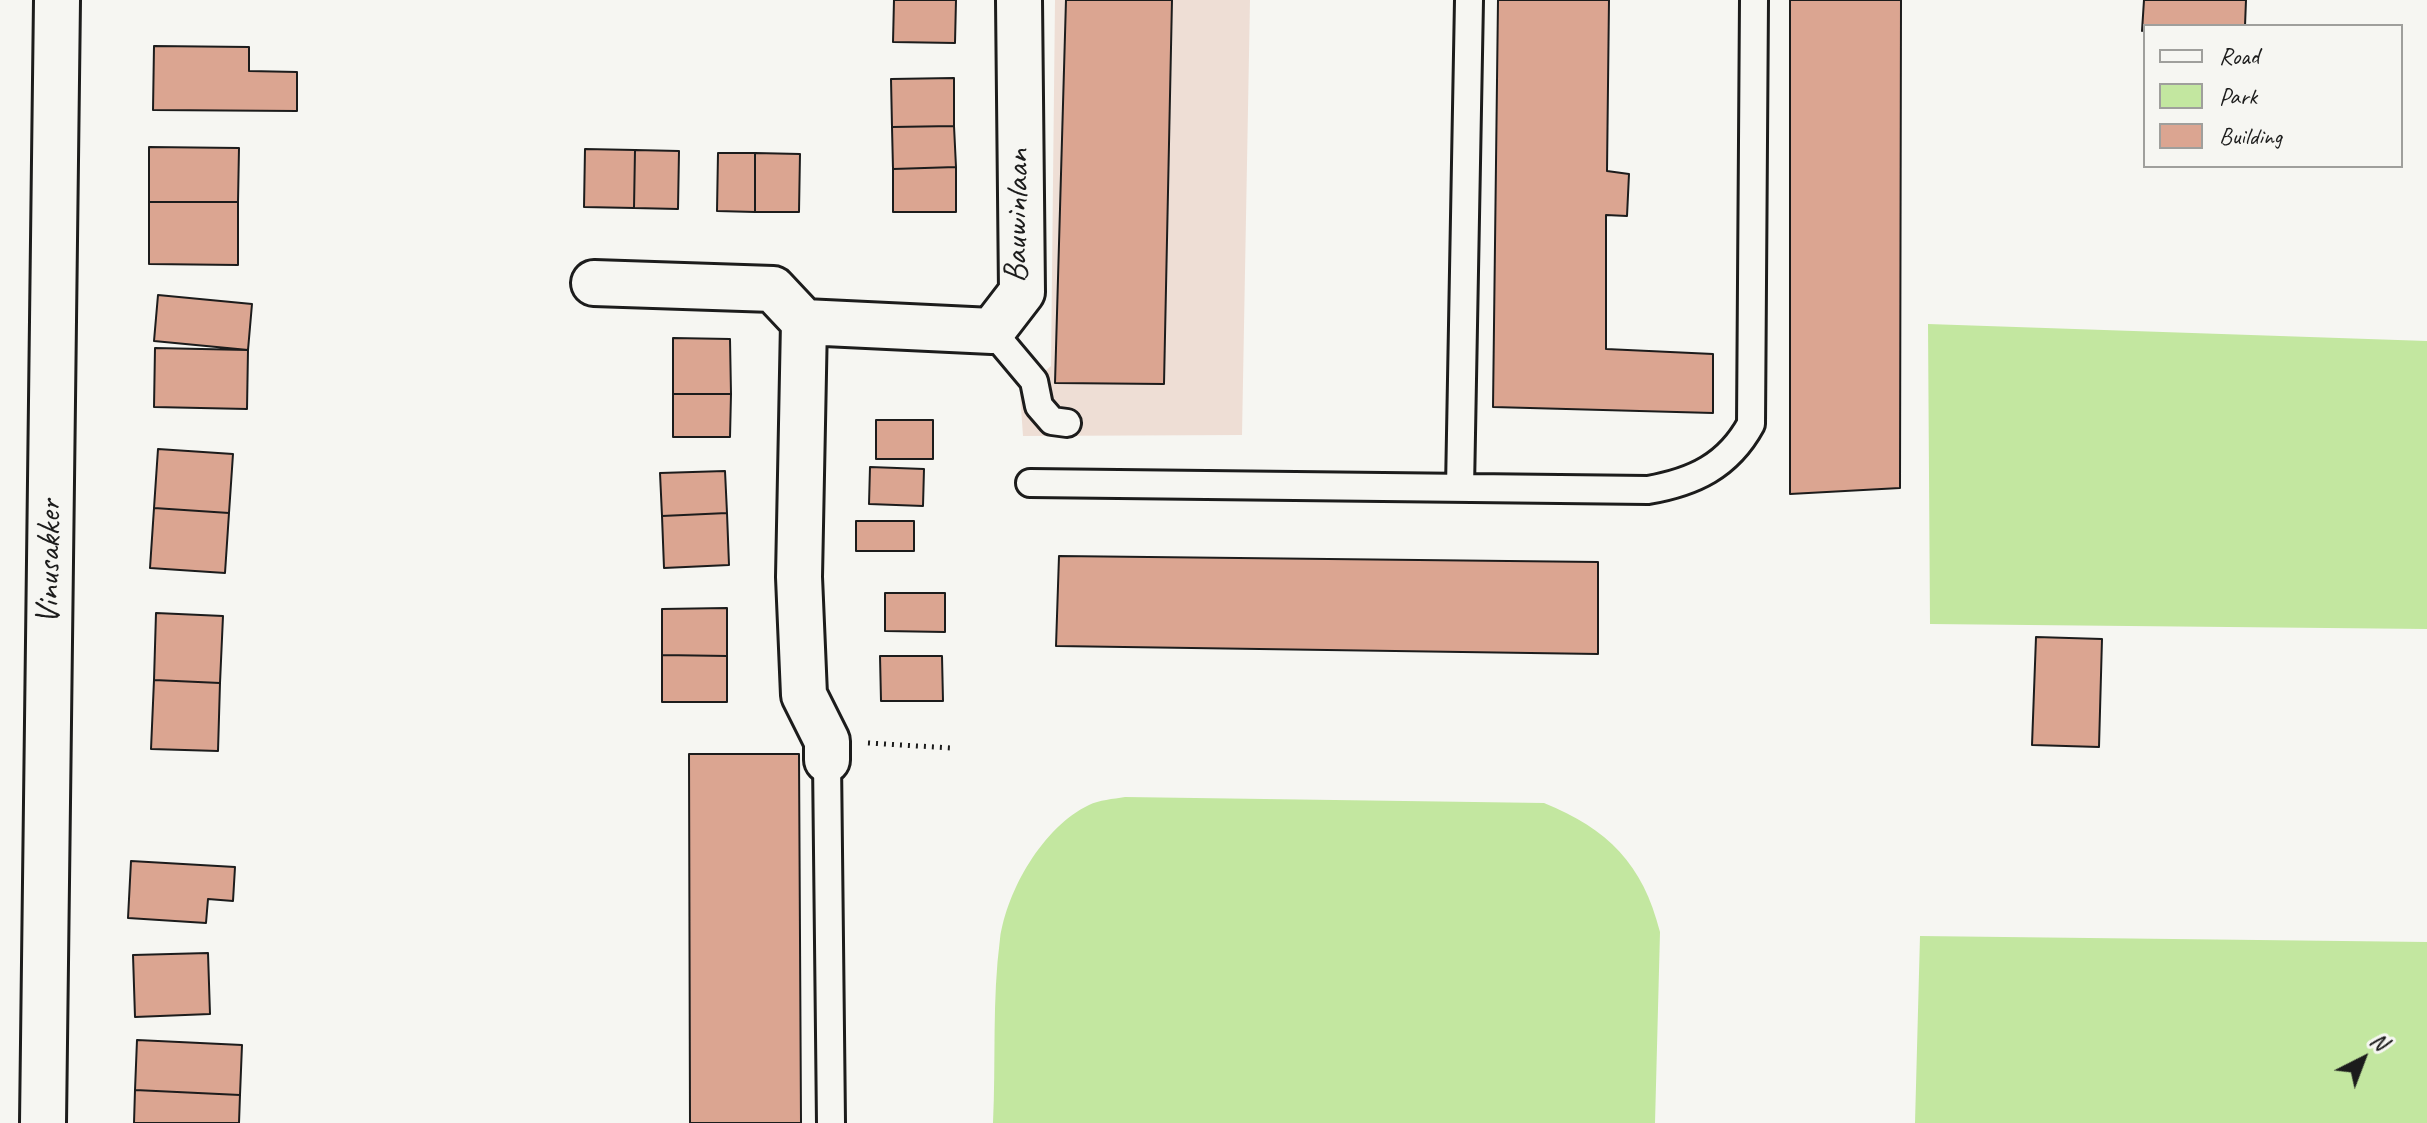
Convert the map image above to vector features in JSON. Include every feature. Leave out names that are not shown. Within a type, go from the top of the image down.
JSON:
[{"type":"street","name":"Vinusakker","points":[[43,1123],[57,0]]},
{"type":"street","name":"Bauwinlaan","points":[[804,322],[992,331],[1022,292],[1019,0]]},
{"type":"street","points":[[594,283],[773,289],[804,322],[799,577],[804,695],[827,750]]},
{"type":"lane","points":[[1460,488],[1469,0]]},
{"type":"lane","points":[[1030,483],[1648,490],[1680,485],[1717,466],[1738,447],[1751,424],[1754,0]]},
{"type":"lane","points":[[992,331],[1034,381],[1039,406],[1052,421],[1067,423]]},
{"type":"lane","points":[[827,750],[831,1123]]},
{"type":"path","points":[[827,750],[951,748]]},
{"type":"shaded area","points":[[1055,0],[1250,0],[1242,435],[1023,436],[1020,393],[1051,366]]},
{"type":"green space","points":[[1928,324],[2427,341],[2427,629],[1930,624]]},
{"type":"green space","points":[[1125,797],[1544,803],[1587,825],[1604,837],[1633,868],[1653,908],[1660,932],[1655,1123],[993,1123],[998,962],[1000,939],[1010,900],[1030,862],[1057,828],[1089,805]]},
{"type":"green space","points":[[1920,936],[2427,942],[2427,1123],[1915,1123]]},
{"type":"building","points":[[894,0],[956,0],[955,43],[893,42]]},
{"type":"building","points":[[1066,0],[1172,0],[1164,384],[1055,383]]},
{"type":"building","points":[[1498,0],[1609,0],[1607,171],[1629,174],[1627,216],[1606,215],[1606,349],[1713,354],[1713,413],[1493,407]]},
{"type":"building","points":[[1790,0],[1901,0],[1900,488],[1790,494]]},
{"type":"building","points":[[2144,0],[2246,0],[2245,24],[2143,24],[2142,31]]},
{"type":"building","points":[[154,46],[249,47],[249,71],[297,72],[297,111],[153,110]]},
{"type":"building","points":[[954,78],[954,126],[892,127],[891,79]]},
{"type":"building","points":[[954,126],[956,167],[893,169],[892,127]]},
{"type":"building","points":[[149,147],[239,148],[238,202],[149,202]]},
{"type":"building","points":[[585,149],[635,150],[634,208],[584,207]]},
{"type":"building","points":[[635,150],[679,151],[678,209],[634,208]]},
{"type":"building","points":[[718,153],[755,153],[755,212],[717,211]]},
{"type":"building","points":[[755,153],[800,154],[799,212],[755,212]]},
{"type":"building","points":[[956,167],[956,212],[893,212],[893,169]]},
{"type":"building","points":[[149,202],[238,202],[238,265],[149,264]]},
{"type":"building","points":[[158,295],[252,304],[248,350],[154,341]]},
{"type":"building","points":[[673,338],[730,339],[731,394],[673,394]]},
{"type":"building","points":[[155,348],[248,350],[247,409],[154,407]]},
{"type":"building","points":[[673,394],[731,394],[730,437],[673,437]]},
{"type":"building","points":[[876,420],[933,420],[933,459],[876,459]]},
{"type":"building","points":[[158,449],[233,454],[229,513],[154,508]]},
{"type":"building","points":[[870,467],[924,469],[923,506],[869,504]]},
{"type":"building","points":[[725,471],[727,513],[662,516],[660,473]]},
{"type":"building","points":[[154,508],[229,513],[225,573],[150,568]]},
{"type":"building","points":[[727,513],[729,565],[664,568],[662,516]]},
{"type":"building","points":[[856,521],[914,521],[914,551],[856,551]]},
{"type":"building","points":[[1059,556],[1598,562],[1598,654],[1056,646]]},
{"type":"building","points":[[885,593],[945,593],[945,632],[885,631]]},
{"type":"building","points":[[727,608],[727,656],[662,655],[662,609]]},
{"type":"building","points":[[156,613],[223,616],[220,683],[154,680]]},
{"type":"building","points":[[2036,637],[2102,639],[2099,747],[2032,745]]},
{"type":"building","points":[[662,655],[727,656],[727,702],[662,702]]},
{"type":"building","points":[[880,656],[942,656],[943,701],[881,701]]},
{"type":"building","points":[[154,680],[220,683],[218,751],[151,749]]},
{"type":"building","points":[[689,754],[799,754],[801,1123],[690,1123]]},
{"type":"building","points":[[131,861],[235,867],[233,901],[208,899],[206,923],[128,918]]},
{"type":"building","points":[[208,953],[210,1014],[135,1017],[133,955]]},
{"type":"building","points":[[137,1040],[242,1045],[240,1095],[135,1090]]},
{"type":"building","points":[[135,1090],[240,1095],[239,1123],[134,1123]]}]
